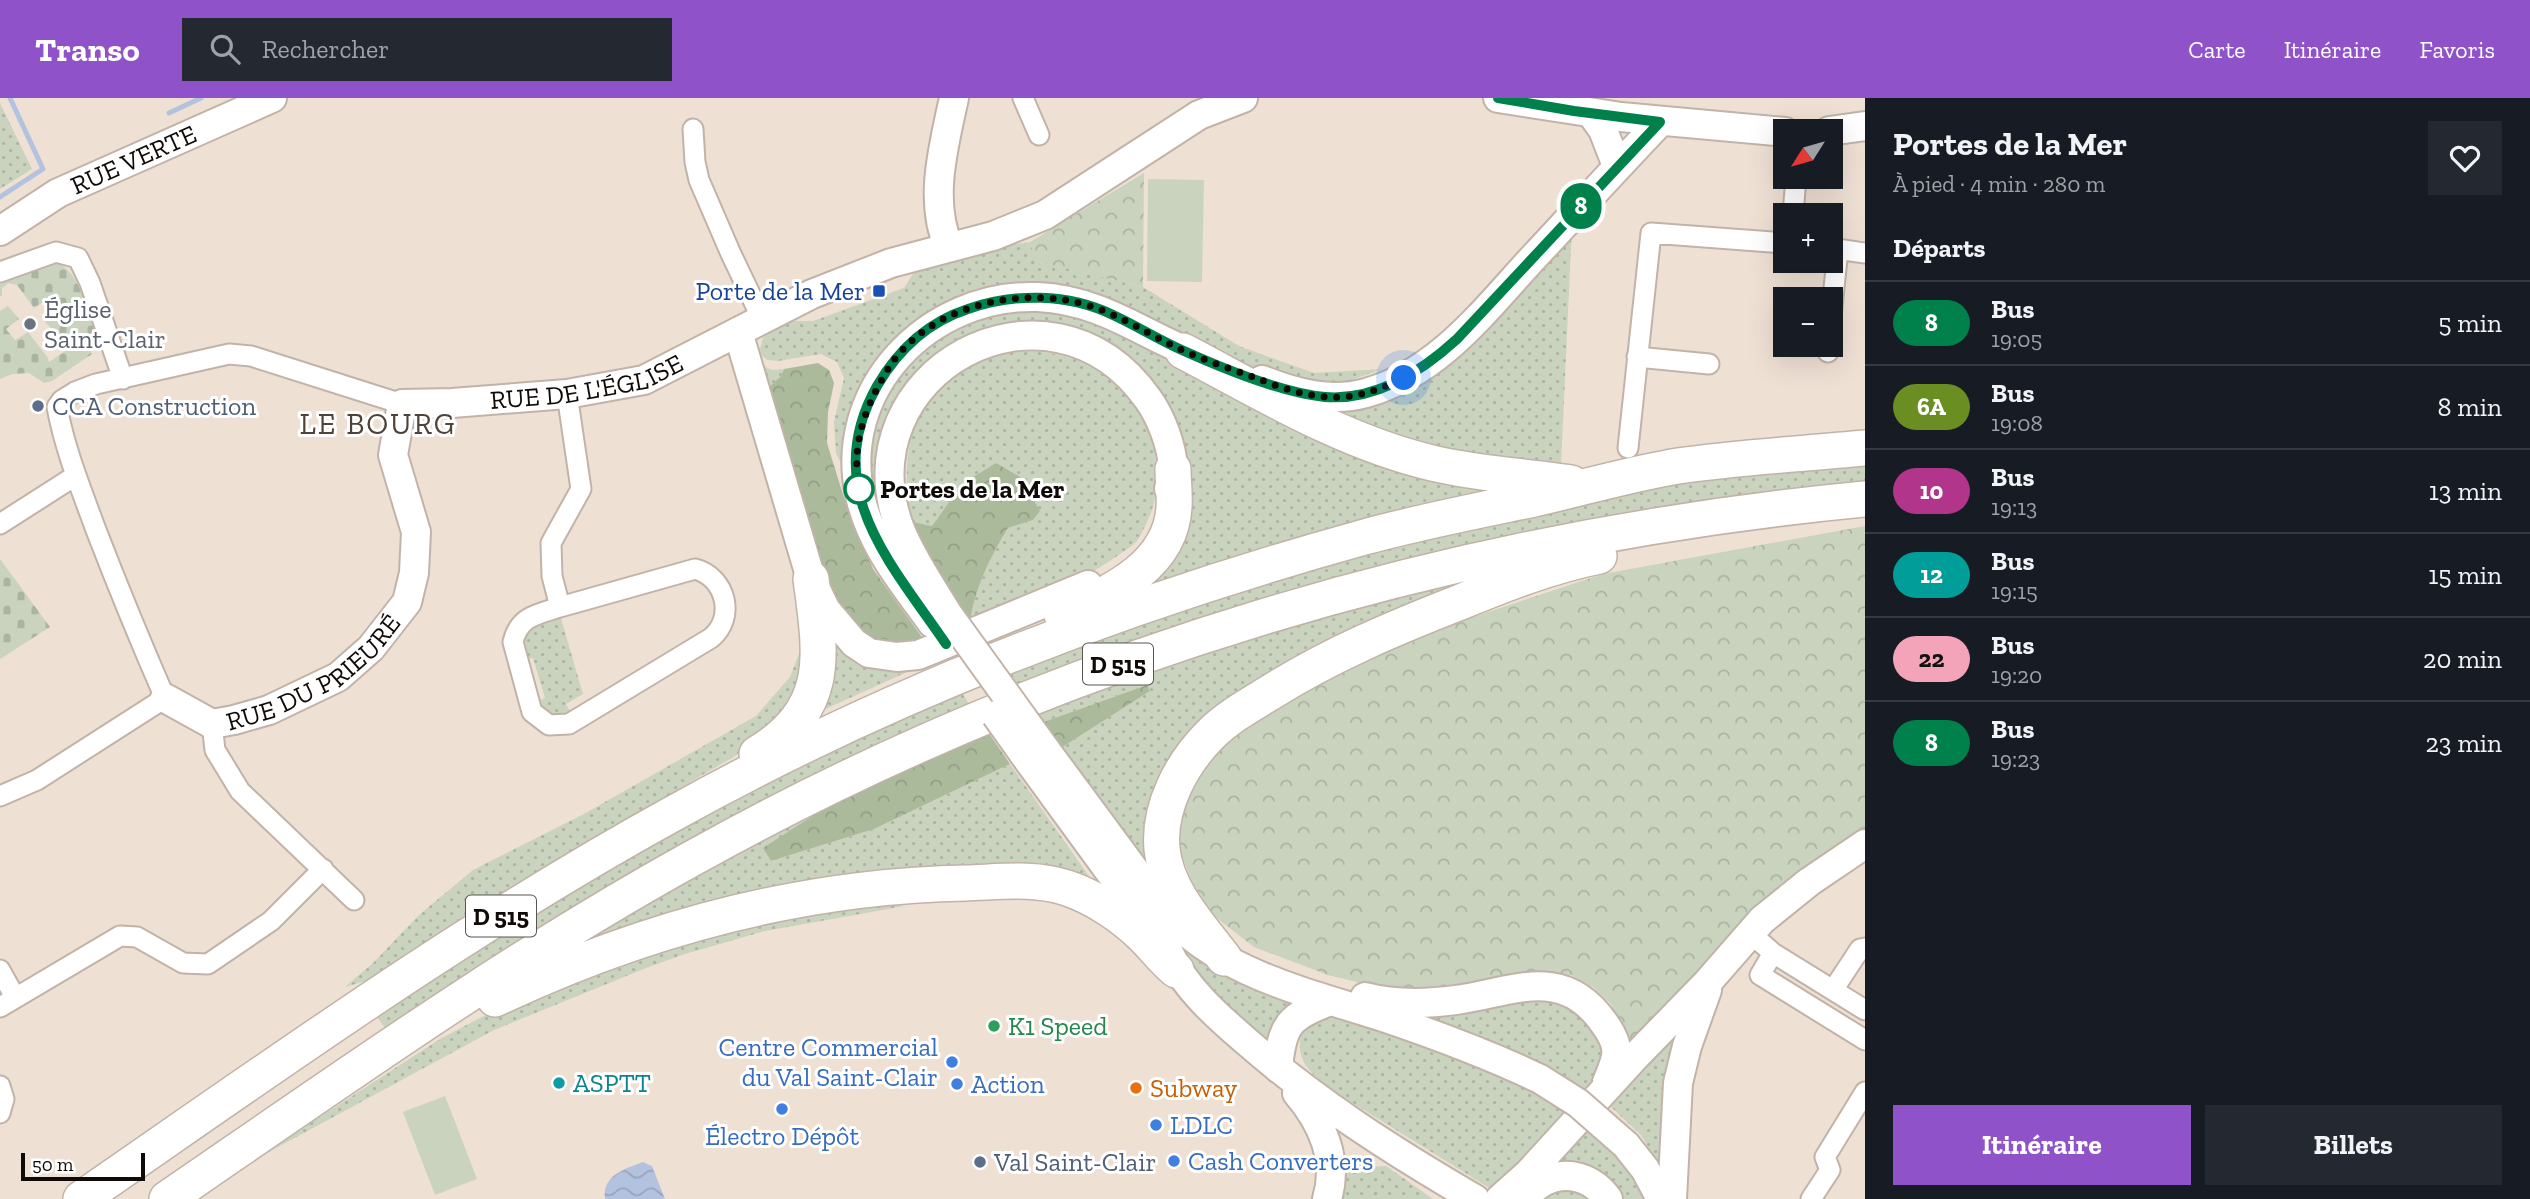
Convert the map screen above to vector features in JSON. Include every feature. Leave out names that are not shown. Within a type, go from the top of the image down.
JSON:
[{"type":"highway","points":[[1183,351],[1305,415],[1386,450],[1448,466],[1588,485]]},
{"type":"highway","name":"D 515","points":[[81,1199],[431,960],[594,858],[732,782],[852,722],[948,679],[1114,616],[1366,537],[1679,466],[1865,448]]},
{"type":"highway","points":[[948,679],[1004,641],[1092,601],[1125,582],[1153,560],[1166,538],[1174,509],[1173,469]]},
{"type":"highway","name":"D 515","points":[[167,1199],[564,933],[698,855],[846,779],[960,726],[1168,646],[1358,589],[1540,545],[1737,513],[1865,499]]},
{"type":"highway","points":[[1224,958],[1190,913],[1172,883],[1163,858],[1161,839],[1165,814],[1179,778],[1199,747],[1217,729],[1247,706],[1301,673],[1408,622],[1548,569],[1712,531],[1737,513]]},
{"type":"highway","points":[[732,782],[744,761],[790,729],[813,690],[820,650],[811,579]]},
{"type":"highway","points":[[438,1015],[466,1012],[594,956],[689,925],[824,895],[927,884],[1021,881],[1066,888],[1093,900],[1119,917],[1141,934],[1164,960],[1177,970]]},
{"type":"street","name":"RUE VERTE","points":[[0,231],[58,193],[272,98]]},
{"type":"street","points":[[948,247],[939,210],[939,192],[954,98]]},
{"type":"street","points":[[1023,98],[1039,135]]},
{"type":"street","name":"RUE DE L'ÉGLISE","points":[[75,476],[57,407],[62,400],[96,384],[229,354],[251,356],[402,404],[567,394],[644,380],[812,294],[891,263],[993,236],[1045,215],[1199,115],[1243,98]]},
{"type":"street","points":[[1498,98],[1660,122],[1773,131]]},
{"type":"street","points":[[1591,113],[1607,138],[1617,166]]},
{"type":"street","points":[[1472,1197],[1363,1131],[1284,1073],[1211,1010],[1177,970],[1169,953],[1037,755],[940,618],[891,567],[874,538],[862,500],[856,471],[858,440],[868,405],[899,355],[925,331],[960,311],[997,301],[1038,297],[1089,306],[1110,313],[1183,351],[1304,394],[1344,397],[1383,388],[1423,368],[1457,339],[1660,122]]},
{"type":"street","points":[[1843,129],[1865,126]]},
{"type":"street","points":[[693,129],[699,180],[731,254],[811,579],[822,604],[835,623],[862,649],[887,657],[918,655],[1080,589],[1109,575],[1130,560],[1144,548],[1154,533],[1173,469],[1161,422],[1152,404],[1126,372],[1108,358],[1073,342],[1027,334],[982,344],[955,357],[933,374],[908,409],[898,430],[891,467],[891,487],[900,528],[940,618]]},
{"type":"street","points":[[1628,448],[1651,233],[1773,242]]},
{"type":"street","points":[[1843,250],[1865,253]]},
{"type":"street","points":[[0,272],[56,252],[78,258],[90,283],[122,379]]},
{"type":"street","points":[[1637,357],[1709,364]]},
{"type":"street","points":[[560,607],[552,576],[551,543],[581,489],[567,394]]},
{"type":"street","name":"RUE DU PRIEURÉ","points":[[212,724],[269,710],[338,677],[371,649],[407,602],[414,573],[416,532],[393,455],[402,404]]},
{"type":"street","points":[[0,524],[75,476],[125,607],[165,698],[212,724],[215,750],[240,791],[354,900]]},
{"type":"street","points":[[695,569],[706,572],[717,583],[726,608],[726,616],[724,624],[711,638],[569,724],[559,726],[549,725],[532,712],[513,642],[515,633],[525,618],[560,607],[695,569]]},
{"type":"street","points":[[0,796],[37,780],[165,698]]},
{"type":"street","points":[[1037,755],[1174,921],[1195,941],[1224,958],[1317,997],[1423,1031],[1485,1054],[1540,1079],[1578,1102],[1626,1145],[1645,1170],[1661,1199]]},
{"type":"street","points":[[1500,1199],[1528,1174],[1707,983],[1750,933],[1785,900],[1865,844]]},
{"type":"street","points":[[0,970],[8,1002],[120,936],[136,937],[183,963],[208,964],[271,921],[323,869]]},
{"type":"street","points":[[1750,933],[1773,953],[1865,1010]]},
{"type":"street","points":[[1833,990],[1860,949],[1865,948]]},
{"type":"street","points":[[1773,953],[1760,975],[1865,1040]]},
{"type":"street","points":[[1672,1199],[1678,1083],[1707,983]]},
{"type":"street","points":[[1327,1199],[1331,1176],[1329,1152],[1317,1120],[1284,1073],[1282,1037],[1287,1027],[1305,1012],[1317,997],[1337,990],[1370,998],[1427,1004],[1532,985],[1565,990],[1593,1009],[1617,1044],[1617,1057],[1603,1091]]},
{"type":"street","points":[[0,1086],[4,1099],[0,1113]]},
{"type":"street","points":[[1811,1199],[1829,1170],[1825,1157],[1865,1092]]},
{"type":"street","points":[[1513,1199],[1524,1196],[1544,1181],[1570,1175],[1590,1182],[1608,1199]]},
{"type":"green space","points":[[0,103],[32,169],[0,189]]},
{"type":"green space","points":[[1144,173],[1143,287],[1036,261],[1030,242]]},
{"type":"green space","points":[[1148,179],[1204,180],[1202,282],[1147,281]]},
{"type":"green space","points":[[1572,226],[1561,465],[1513,462],[1384,436],[1325,407],[1357,406]]},
{"type":"green space","points":[[1030,242],[1037,261],[1143,287],[1239,346],[1314,373],[1382,369],[1343,383],[1306,383],[1269,375],[1213,350],[1135,309],[1085,290],[1030,283],[985,288],[930,311],[889,343],[866,373],[848,415],[841,463],[836,453],[834,422],[844,378],[837,362],[821,354],[778,361],[762,356],[760,349],[763,338],[771,330],[789,321],[813,321],[904,288],[913,274],[943,262],[1002,246]]},
{"type":"green space","points":[[52,262],[69,271],[87,303],[98,335],[86,342],[92,354],[52,381],[44,383],[29,373],[12,374],[0,379],[0,311],[8,306],[19,319],[6,329],[15,340],[28,332],[49,362],[68,349],[43,319],[54,310],[46,300],[34,308],[17,285],[9,283],[2,288],[0,296],[0,281]]},
{"type":"green space","points":[[1024,308],[1059,311],[1096,321],[1514,489],[1121,597],[1184,483],[1186,464],[1180,431],[1159,391],[1130,359],[1095,337],[1057,325],[1018,323],[980,331],[944,349],[914,377],[892,414],[883,436],[877,468],[881,502],[874,504],[867,474],[869,440],[891,387],[913,358],[938,338],[967,322]]},
{"type":"green space","points":[[1019,350],[1059,354],[1088,363],[1114,381],[1129,397],[1150,436],[1156,458],[1154,502],[1137,541],[1103,565],[1067,585],[970,624],[975,598],[984,574],[1008,528],[1033,520],[962,484],[932,526],[913,522],[907,485],[910,445],[921,413],[952,380],[978,362]]},
{"type":"green space","points":[[818,363],[829,370],[834,383],[828,412],[827,443],[850,517],[873,569],[929,647],[878,652],[829,607],[765,391],[781,376],[784,369]]},
{"type":"green space","points":[[763,366],[772,370],[784,369],[781,376],[765,391],[759,368]]},
{"type":"green space","points":[[1865,460],[1865,488],[1721,506],[1016,690],[1001,669],[1308,563],[1644,489],[1730,475]]},
{"type":"green space","points":[[996,463],[1020,477],[1040,511],[1033,520],[1008,528],[984,574],[975,598],[970,624],[921,547],[913,522],[932,526],[962,484]]},
{"type":"green space","points":[[1865,526],[1865,833],[1625,1054],[1621,1031],[1611,1004],[1593,987],[1571,975],[1543,972],[1415,993],[1386,989],[1328,975],[1254,947],[1213,915],[1193,884],[1178,848],[1182,810],[1196,777],[1223,742],[1278,706],[1418,635],[1603,574]]},
{"type":"green space","points":[[0,559],[50,627],[0,659]]},
{"type":"green space","points":[[1516,564],[1337,645],[1149,856],[1143,858],[1061,748],[1150,691],[1147,685],[1041,723],[1032,712],[1254,634]]},
{"type":"green space","points":[[560,615],[583,694],[566,704],[571,713],[556,716],[536,702],[545,698],[533,658],[523,660],[522,635],[528,628]]},
{"type":"green space","points":[[809,628],[808,678],[773,734],[556,860],[369,980],[345,987],[373,963],[419,915],[473,870],[584,814],[756,716],[790,677]]},
{"type":"green space","points":[[826,637],[938,658],[810,716]]},
{"type":"green space","points":[[957,685],[973,710],[390,1034],[372,1011],[578,880]]},
{"type":"green space","points":[[1147,685],[1150,691],[1061,748],[1041,723]]},
{"type":"green space","points":[[988,732],[1010,764],[874,829],[771,861],[763,848],[837,800]]},
{"type":"green space","points":[[1010,764],[1091,879],[1015,871],[554,962],[605,925],[837,800],[764,848],[771,861],[874,829]]},
{"type":"green space","points":[[873,904],[905,906],[765,931],[646,968],[494,1030],[252,1161],[440,1039],[499,1008],[742,922]]},
{"type":"green space","points":[[1180,946],[1231,976],[1301,1004],[1279,1021],[1266,1044],[1205,987],[1194,974]]},
{"type":"green space","points":[[1565,996],[1598,1031],[1602,1040],[1601,1061],[1588,1096],[1415,1013]]},
{"type":"green space","points":[[1695,1006],[1669,1185],[1642,1136],[1611,1107]]},
{"type":"green space","points":[[1324,1014],[1352,1020],[1435,1047],[1533,1086],[1570,1112],[1499,1194],[1327,1087],[1313,1074],[1301,1056],[1300,1039],[1302,1029]]},
{"type":"green space","points":[[445,1096],[477,1179],[435,1195],[403,1112]]},
{"type":"green space","points":[[1585,1129],[1627,1169],[1646,1199],[1614,1199],[1536,1176]]},
{"type":"green space","points":[[1343,1159],[1370,1167],[1386,1166],[1433,1199],[1341,1199],[1344,1188]]},
{"type":"green space","points":[[1559,1184],[1596,1199],[1530,1199]]},
{"type":"water","points":[[643,1162],[652,1166],[665,1199],[605,1199],[607,1184],[616,1174]]},
{"type":"waterway","points":[[0,197],[43,169],[10,98]]},
{"type":"waterway","points":[[169,113],[201,98]]},
{"type":"bus line","name":"8","points":[[946,644],[878,546],[870,529],[856,471],[858,440],[868,405],[891,364],[909,344],[944,318],[960,311],[1013,298],[1038,297],[1089,306],[1110,313],[1183,351],[1304,394],[1344,397],[1383,388],[1423,368],[1457,339],[1660,122],[1498,98]]},
{"type":"place","name":"Porte de la Mer","points":[[879,291]]},
{"type":"place","name":"Église Saint-Clair","points":[[30,324]]},
{"type":"place","name":"CCA Construction","points":[[38,406]]},
{"type":"place","name":"Portes de la Mer","points":[[859,489]]},
{"type":"place","name":"K1 Speed","points":[[994,1026]]},
{"type":"place","name":"Centre Commercial du Val Saint-Clair","points":[[952,1062]]},
{"type":"place","name":"ASPTT","points":[[559,1083]]},
{"type":"place","name":"Action","points":[[957,1084]]},
{"type":"place","name":"Subway","points":[[1136,1088]]},
{"type":"place","name":"Électro Dépôt","points":[[782,1109]]},
{"type":"place","name":"LDLC","points":[[1156,1125]]},
{"type":"place","name":"Cash Converters","points":[[1174,1161]]},
{"type":"place","name":"Val Saint-Clair","points":[[980,1162]]},
{"type":"district","name":"LE BOURG","points":[[378,424]]},
{"type":"route","points":[[859,489],[856,471],[858,440],[868,405],[891,364],[909,344],[944,318],[997,301],[1038,297],[1089,306],[1110,313],[1183,351],[1304,394],[1344,397],[1364,394],[1404,378]]}]
